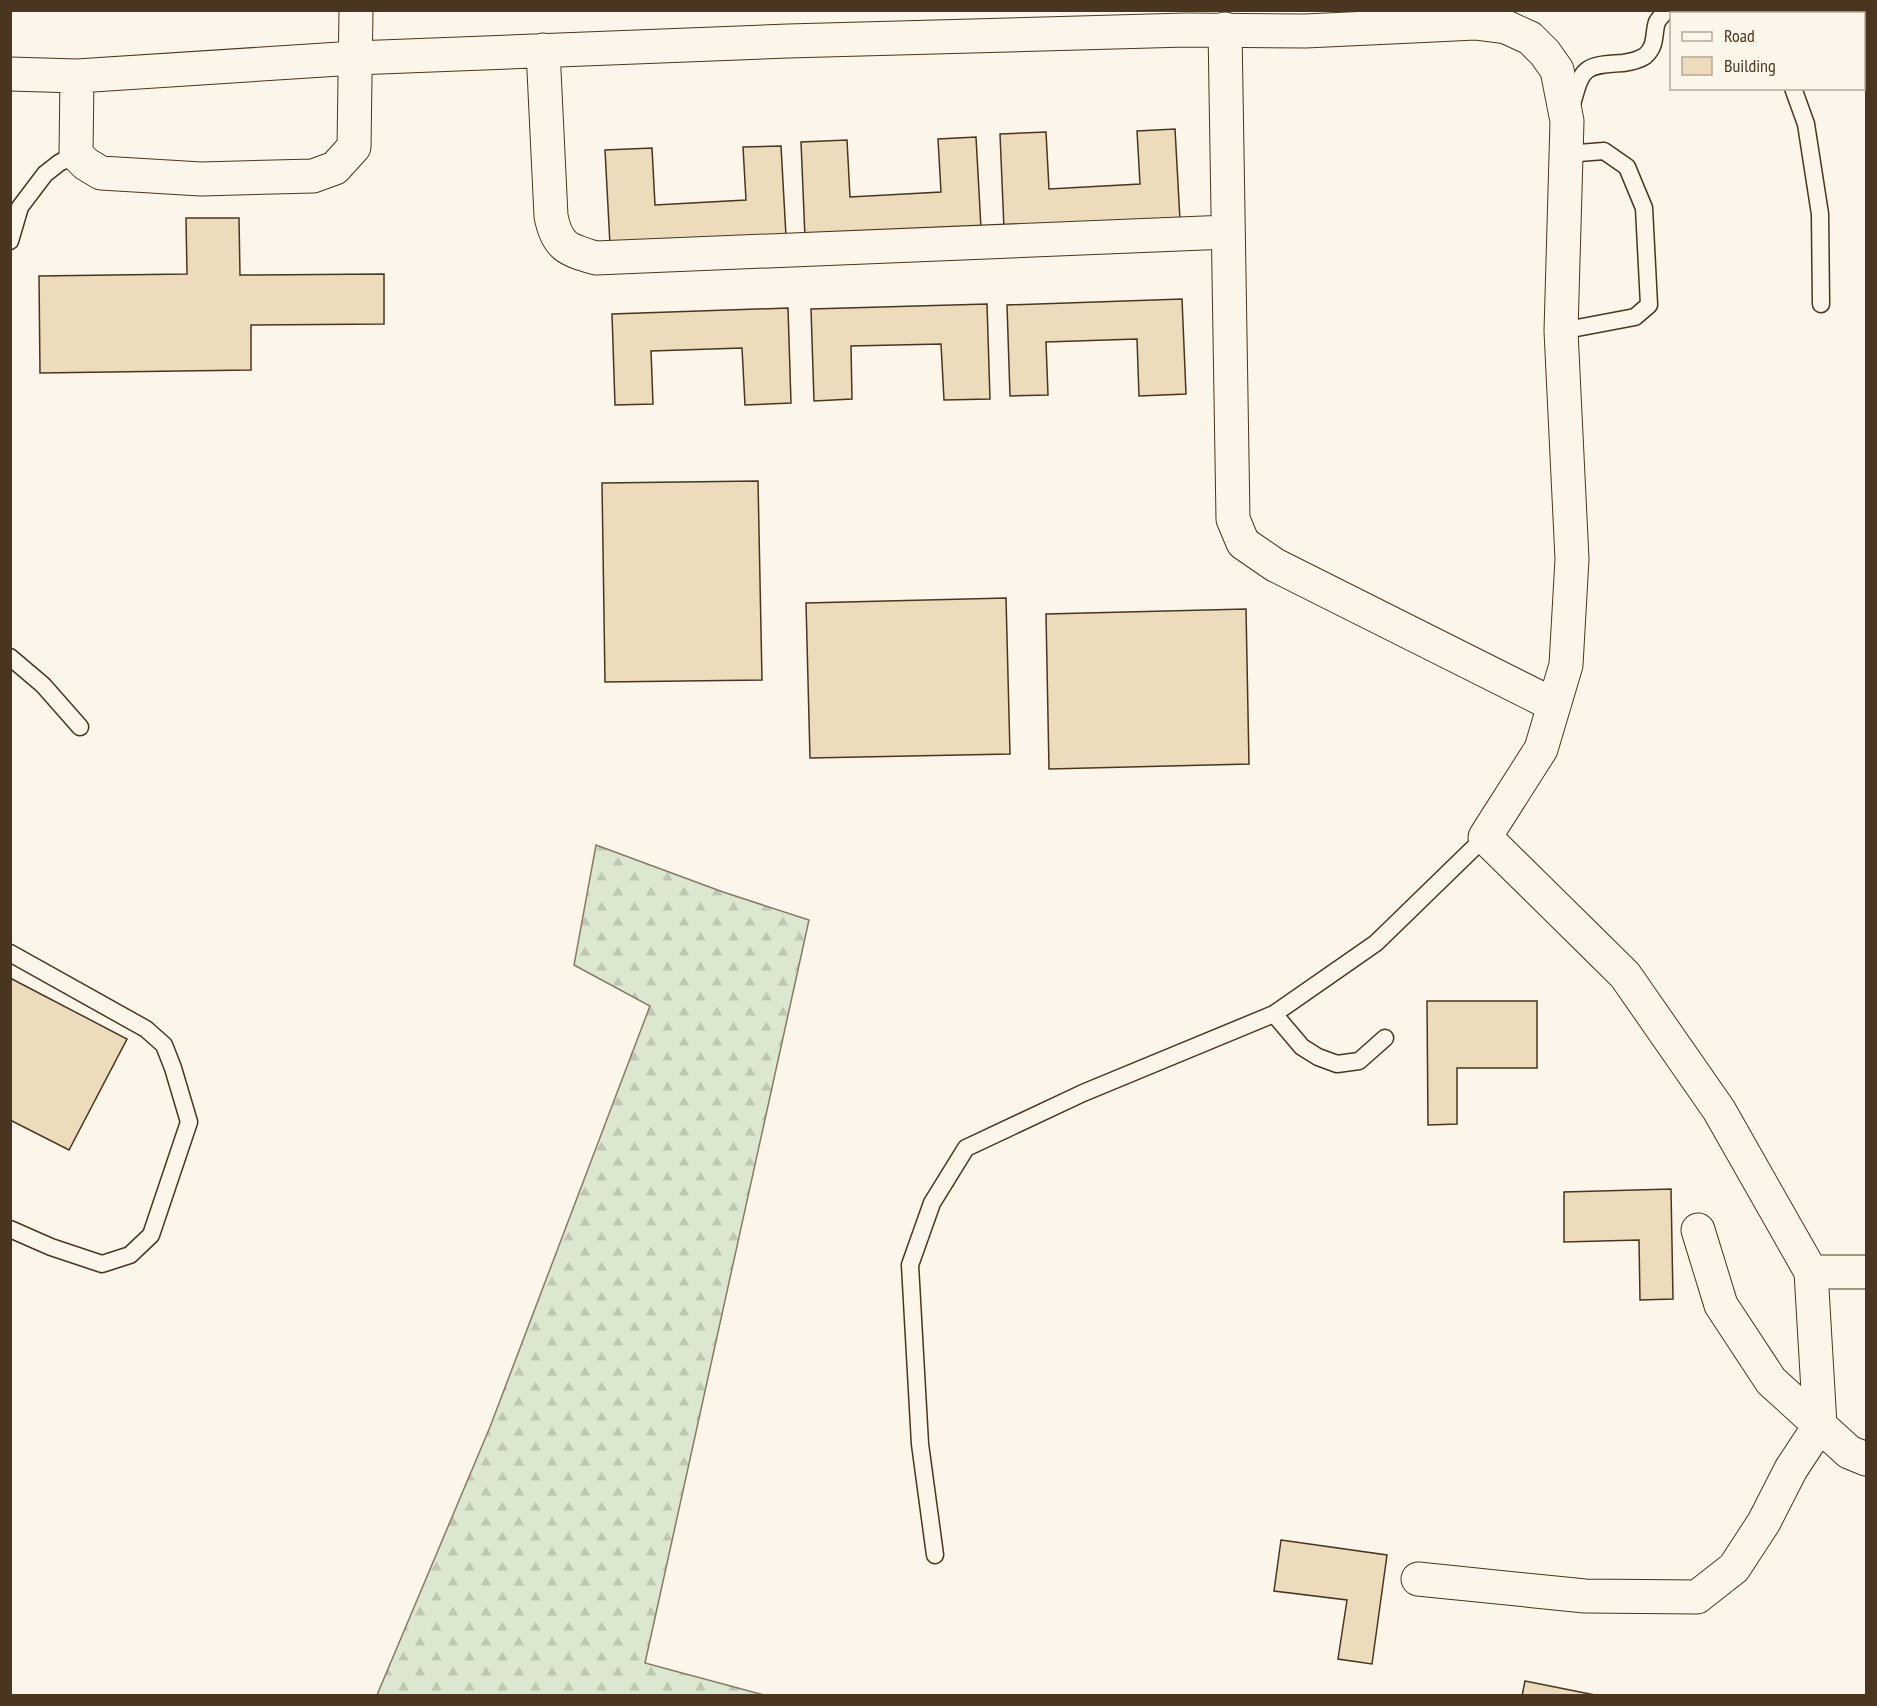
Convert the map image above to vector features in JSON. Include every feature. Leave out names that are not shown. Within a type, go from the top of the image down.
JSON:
[{"type":"street","points":[[77,76],[76,154],[86,164],[101,173],[201,179],[313,176],[335,168],[354,147],[356,10]]},
{"type":"street","points":[[10,74],[77,76],[355,58],[800,40],[1187,20],[1225,29],[1305,30],[1414,18],[1475,23],[1506,27],[1530,38],[1545,53],[1557,70],[1567,121],[1562,331],[1572,559],[1566,666],[1540,749],[1485,837],[1625,975],[1719,1110],[1810,1272],[1820,1425],[1791,1469],[1764,1522],[1734,1568],[1697,1597],[1585,1596],[1419,1579]]},
{"type":"street","points":[[1225,29],[1233,519],[1243,543],[1275,565],[1554,705]]},
{"type":"street","points":[[543,50],[551,216],[555,234],[568,250],[596,258],[1228,232]]},
{"type":"street","points":[[1698,1230],[1721,1305],[1772,1381],[1849,1452],[1866,1458]]},
{"type":"street","points":[[1810,1272],[1866,1272]]},
{"type":"lane","points":[[1567,121],[1578,81],[1585,71],[1596,64],[1631,62],[1646,55],[1656,39],[1657,22],[1666,10]]},
{"type":"lane","points":[[1794,90],[1806,124],[1820,214],[1821,304]]},
{"type":"lane","points":[[1562,331],[1635,317],[1649,305],[1644,208],[1627,167],[1604,151],[1566,154]]},
{"type":"lane","points":[[10,241],[20,207],[45,174],[76,154]]},
{"type":"lane","points":[[10,657],[43,685],[80,727]]},
{"type":"lane","points":[[936,1555],[920,1444],[910,1265],[932,1203],[966,1148],[1083,1093],[1274,1014],[1376,943],[1485,837]]},
{"type":"lane","points":[[10,953],[146,1029],[164,1045],[189,1122],[151,1235],[130,1255],[102,1264],[51,1247],[10,1229]]},
{"type":"lane","points":[[1274,1014],[1302,1047],[1317,1057],[1337,1064],[1359,1061],[1385,1038]]},
{"type":"green space","points":[[596,845],[723,892],[809,920],[645,1663],[764,1695],[377,1695],[490,1427],[650,1006],[574,965]]},
{"type":"building","points":[[1175,129],[1180,220],[1004,229],[1000,134],[1046,132],[1049,189],[1140,184],[1137,131]]},
{"type":"building","points":[[976,137],[981,228],[805,238],[801,142],[847,140],[850,197],[941,192],[938,139]]},
{"type":"building","points":[[781,146],[786,236],[610,245],[605,150],[652,148],[655,205],[746,200],[743,147]]},
{"type":"building","points":[[186,218],[239,218],[240,275],[384,274],[384,324],[251,325],[251,370],[40,373],[39,276],[187,274]]},
{"type":"building","points":[[1182,299],[1186,394],[1139,396],[1137,339],[1046,342],[1048,395],[1010,396],[1007,305]]},
{"type":"building","points":[[987,304],[990,399],[944,400],[941,344],[851,346],[852,399],[814,401],[811,309]]},
{"type":"building","points":[[788,308],[791,403],[745,405],[742,348],[651,351],[653,404],[615,405],[612,314]]},
{"type":"building","points":[[758,481],[762,680],[605,682],[602,483]]},
{"type":"building","points":[[1006,598],[1010,754],[810,758],[806,603]]},
{"type":"building","points":[[1246,609],[1249,764],[1049,769],[1046,614]]},
{"type":"building","points":[[10,978],[127,1039],[69,1150],[10,1120]]},
{"type":"building","points":[[1427,1001],[1537,1001],[1537,1068],[1457,1068],[1457,1124],[1428,1125]]},
{"type":"building","points":[[1671,1189],[1673,1299],[1640,1300],[1639,1240],[1564,1242],[1564,1192]]},
{"type":"building","points":[[1281,1540],[1387,1555],[1372,1664],[1338,1659],[1347,1600],[1274,1591]]},
{"type":"building","points":[[1525,1681],[1600,1696],[1522,1696]]}]
